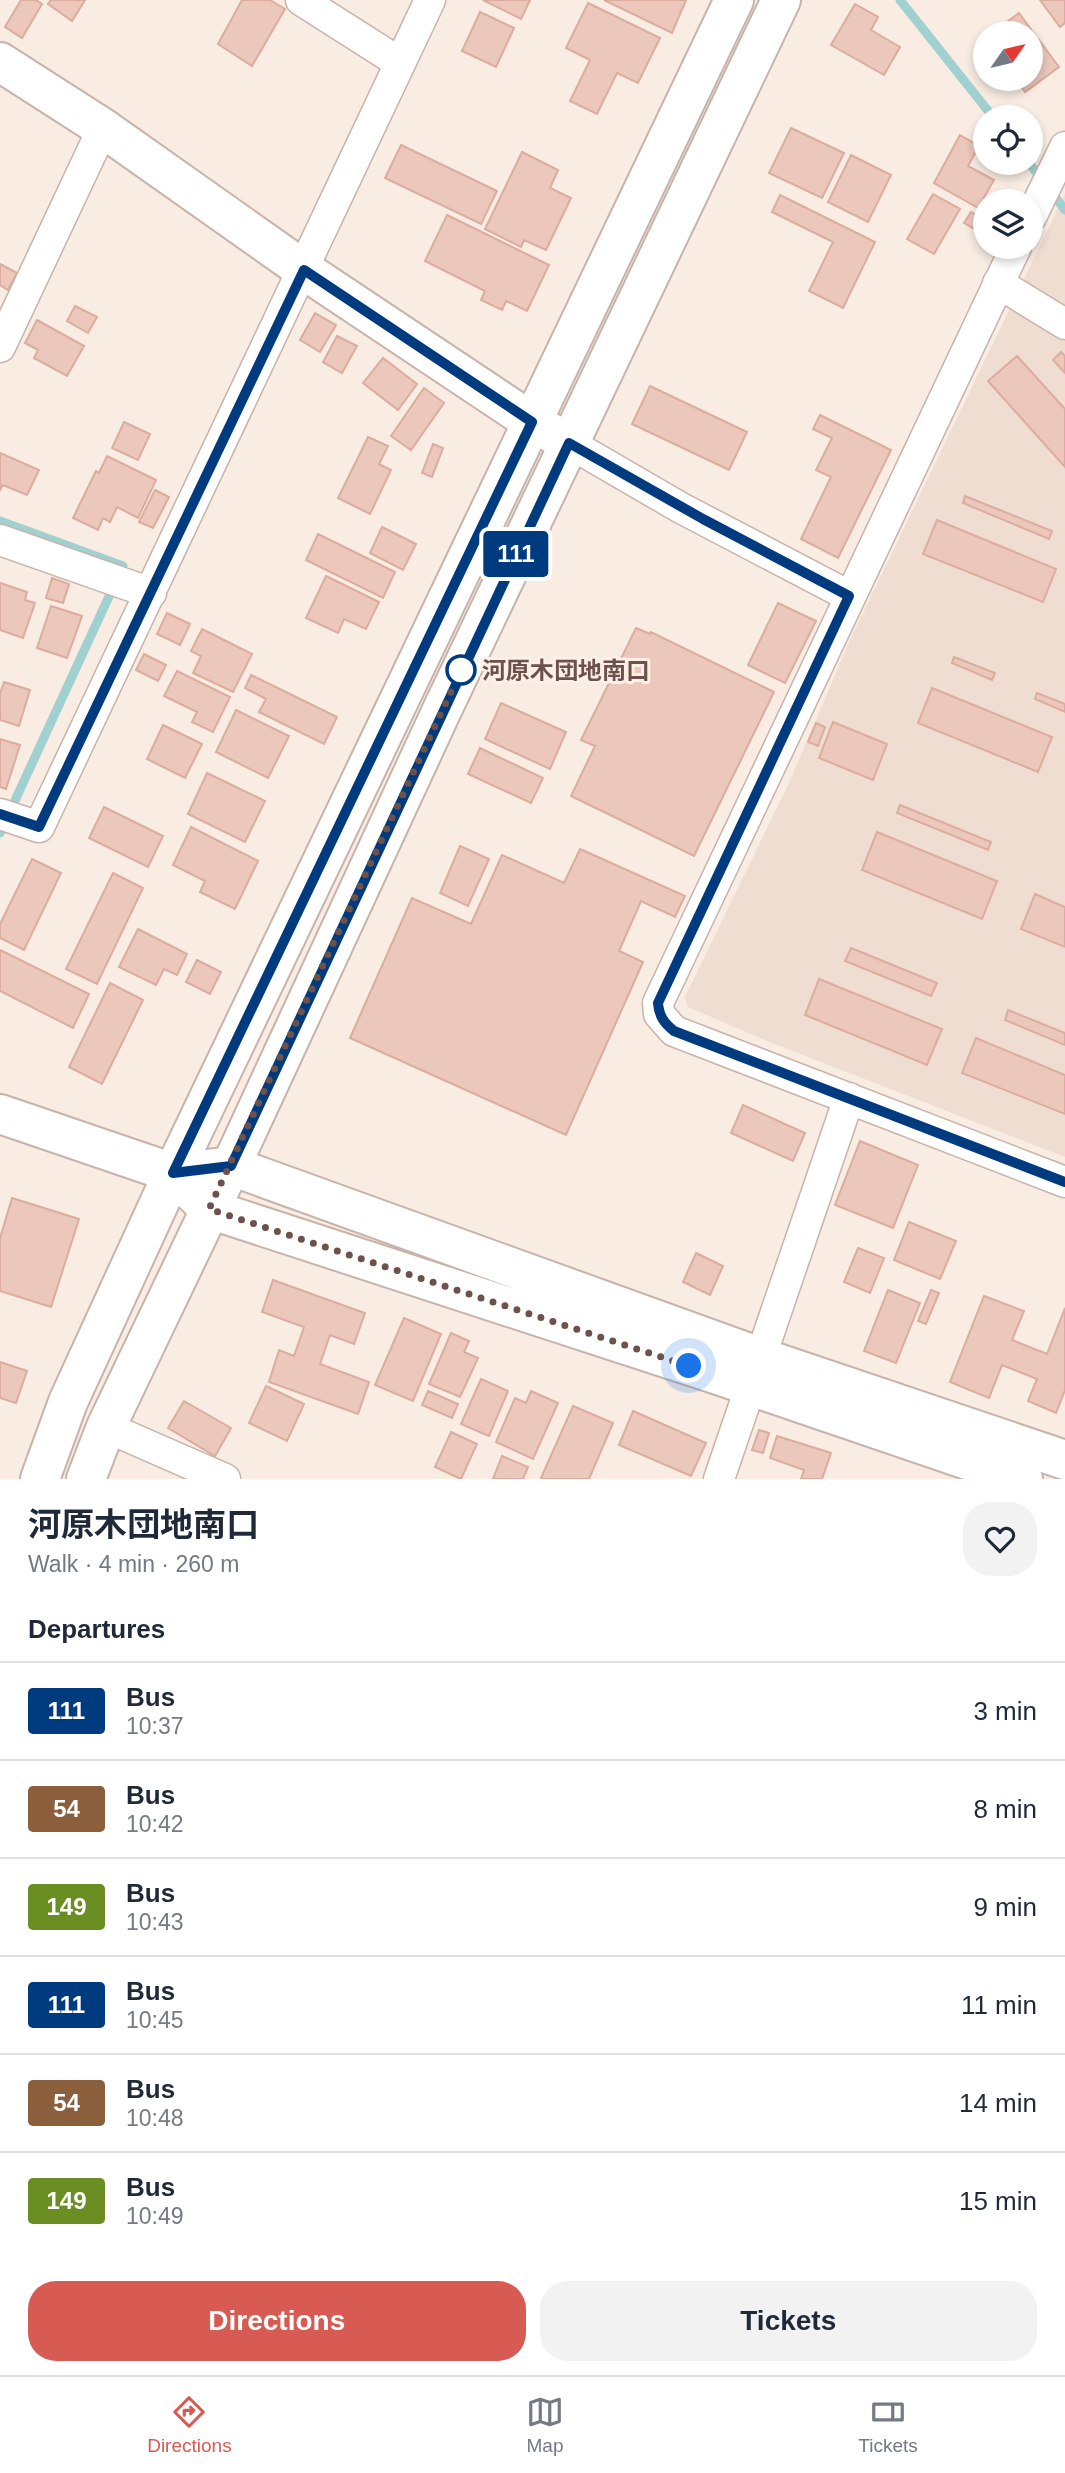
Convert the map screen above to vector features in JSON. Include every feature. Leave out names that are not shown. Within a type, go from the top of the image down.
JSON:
[{"type":"street","points":[[301,0],[400,63]]},
{"type":"street","points":[[0,814],[39,827],[430,0]]},
{"type":"street","points":[[40,1479],[68,1402],[173,1173],[734,0]]},
{"type":"street","points":[[86,1479],[106,1427],[569,443],[781,0]]},
{"type":"street","points":[[0,62],[103,128],[304,270],[532,422],[703,519],[849,596]]},
{"type":"street","points":[[0,347],[103,128]]},
{"type":"street","points":[[1043,192],[1065,147]]},
{"type":"street","points":[[1010,259],[658,1003],[659,1014],[674,1031],[1065,1182]]},
{"type":"street","points":[[998,284],[1065,324]]},
{"type":"street","points":[[0,540],[151,593]]},
{"type":"street","points":[[719,1479],[849,1098]]},
{"type":"street","points":[[0,1114],[173,1173],[231,1166],[1023,1479]]},
{"type":"street","points":[[173,1173],[209,1209],[755,1372],[1065,1460]]},
{"type":"street","points":[[106,1427],[225,1479]]},
{"type":"shaded area","points":[[1065,194],[1065,1157],[767,1041],[688,1007],[685,997],[788,785],[850,640],[1034,259],[1043,259],[1043,240]]},
{"type":"building","points":[[21,0],[36,0],[42,4],[22,38],[5,27]]},
{"type":"building","points":[[51,0],[85,0],[72,21],[48,4]]},
{"type":"building","points":[[242,0],[270,0],[285,9],[252,66],[218,44]]},
{"type":"building","points":[[483,0],[530,0],[521,19]]},
{"type":"building","points":[[604,0],[686,0],[672,33]]},
{"type":"building","points":[[1040,0],[1065,0],[1065,23],[1060,27]]},
{"type":"building","points":[[588,3],[660,38],[638,83],[617,73],[597,114],[570,101],[590,60],[566,48]]},
{"type":"building","points":[[855,4],[878,17],[871,30],[900,47],[884,75],[831,45]]},
{"type":"building","points":[[480,12],[514,28],[496,67],[462,51]]},
{"type":"building","points":[[1019,13],[1025,21],[1008,21]]},
{"type":"building","points":[[1043,45],[1059,67],[1043,79]]},
{"type":"building","points":[[791,128],[844,153],[822,198],[769,173]]},
{"type":"building","points":[[960,135],[973,143],[973,157],[968,166],[973,169],[973,175],[985,175],[994,180],[989,189],[973,189],[973,205],[934,183]]},
{"type":"building","points":[[401,145],[497,191],[481,224],[385,178]]},
{"type":"building","points":[[522,152],[558,170],[550,188],[571,198],[546,250],[524,240],[521,247],[485,229]]},
{"type":"building","points":[[851,155],[891,175],[868,222],[828,202]]},
{"type":"building","points":[[933,194],[960,209],[934,254],[907,239]]},
{"type":"building","points":[[780,195],[875,242],[843,308],[809,291],[833,242],[772,212]]},
{"type":"building","points":[[971,212],[973,213],[973,228],[964,223]]},
{"type":"building","points":[[447,215],[549,265],[527,311],[506,301],[502,310],[481,300],[485,291],[425,261]]},
{"type":"building","points":[[0,264],[17,273],[8,290],[0,285]]},
{"type":"building","points":[[75,306],[97,317],[88,333],[67,321]]},
{"type":"building","points":[[315,313],[336,325],[320,352],[300,340]]},
{"type":"building","points":[[37,320],[84,346],[67,376],[34,358],[38,350],[25,343]]},
{"type":"building","points":[[337,336],[357,346],[342,373],[323,362]]},
{"type":"building","points":[[1061,352],[1065,356],[1065,373],[1053,360]]},
{"type":"building","points":[[1017,356],[1065,409],[1065,467],[988,381]]},
{"type":"building","points":[[383,358],[417,384],[398,410],[363,383]]},
{"type":"building","points":[[650,386],[747,432],[729,470],[632,424]]},
{"type":"building","points":[[424,388],[444,403],[411,450],[391,436]]},
{"type":"building","points":[[820,415],[891,450],[838,558],[801,539],[831,477],[816,470],[832,438],[813,429]]},
{"type":"building","points":[[124,422],[150,434],[138,460],[112,448]]},
{"type":"building","points":[[368,437],[388,446],[379,464],[391,470],[370,514],[338,498]]},
{"type":"building","points":[[433,444],[443,448],[432,477],[422,473]]},
{"type":"building","points":[[0,453],[39,470],[27,495],[3,485],[0,490]]},
{"type":"building","points":[[107,456],[156,480],[138,518],[117,507],[110,522],[103,518],[98,530],[73,518],[96,471],[99,473]]},
{"type":"building","points":[[155,490],[169,497],[153,528],[139,522]]},
{"type":"building","points":[[965,496],[1052,531],[1049,539],[963,503]]},
{"type":"building","points":[[937,520],[1056,569],[1043,602],[923,554]]},
{"type":"building","points":[[382,527],[416,544],[403,570],[370,553]]},
{"type":"building","points":[[318,534],[395,572],[383,598],[306,560]]},
{"type":"building","points":[[326,576],[379,602],[366,629],[344,619],[338,633],[306,618]]},
{"type":"building","points":[[52,578],[69,584],[63,603],[46,598]]},
{"type":"building","points":[[0,583],[27,592],[25,600],[35,603],[23,638],[0,630]]},
{"type":"building","points":[[778,603],[816,621],[785,683],[748,665]]},
{"type":"building","points":[[51,606],[82,616],[67,658],[37,648]]},
{"type":"building","points":[[167,613],[190,624],[180,645],[157,634]]},
{"type":"building","points":[[636,628],[650,634],[651,632],[774,692],[694,856],[571,796],[595,746],[581,740]]},
{"type":"building","points":[[202,629],[252,654],[233,692],[193,673],[201,656],[191,651]]},
{"type":"building","points":[[144,654],[166,665],[158,681],[136,670]]},
{"type":"building","points":[[954,657],[995,673],[992,680],[952,663]]},
{"type":"building","points":[[177,671],[230,697],[213,732],[192,722],[197,712],[164,696]]},
{"type":"building","points":[[251,675],[337,717],[324,744],[259,712],[266,699],[245,688]]},
{"type":"building","points":[[4,682],[30,690],[19,726],[0,720],[0,694]]},
{"type":"building","points":[[932,688],[1052,737],[1038,772],[918,723]]},
{"type":"building","points":[[1037,693],[1065,704],[1065,712],[1035,699]]},
{"type":"building","points":[[501,703],[566,732],[550,769],[485,739]]},
{"type":"building","points":[[236,710],[289,736],[268,778],[216,752]]},
{"type":"building","points":[[833,722],[887,744],[873,780],[819,758]]},
{"type":"building","points":[[816,723],[825,727],[818,746],[808,742]]},
{"type":"building","points":[[163,725],[202,744],[185,778],[147,759]]},
{"type":"building","points":[[0,739],[20,745],[6,789],[0,787]]},
{"type":"building","points":[[480,748],[543,778],[531,803],[468,774]]},
{"type":"building","points":[[207,773],[265,801],[245,842],[188,814]]},
{"type":"building","points":[[900,805],[991,842],[988,850],[897,813]]},
{"type":"building","points":[[104,807],[163,836],[148,867],[89,838]]},
{"type":"building","points":[[191,827],[258,861],[235,909],[200,892],[205,881],[173,865]]},
{"type":"building","points":[[877,832],[997,881],[982,919],[862,870]]},
{"type":"building","points":[[460,846],[489,859],[468,906],[440,893]]},
{"type":"building","points":[[580,849],[685,896],[675,917],[641,901],[619,951],[643,962],[566,1135],[350,1038],[412,898],[471,924],[502,855],[564,883]]},
{"type":"building","points":[[32,859],[61,873],[24,950],[0,938],[0,924]]},
{"type":"building","points":[[113,873],[143,888],[97,984],[66,969]]},
{"type":"building","points":[[1035,894],[1065,907],[1065,947],[1021,929]]},
{"type":"building","points":[[138,929],[187,954],[177,975],[164,969],[156,985],[119,967]]},
{"type":"building","points":[[851,948],[937,983],[931,996],[845,961]]},
{"type":"building","points":[[0,950],[89,994],[73,1028],[0,991]]},
{"type":"building","points":[[197,960],[221,972],[210,994],[186,982]]},
{"type":"building","points":[[819,979],[942,1029],[927,1065],[805,1015]]},
{"type":"building","points":[[110,983],[143,1000],[102,1084],[69,1067]]},
{"type":"building","points":[[1008,1010],[1065,1033],[1065,1045],[1005,1020]]},
{"type":"building","points":[[976,1038],[1065,1075],[1065,1114],[962,1073]]},
{"type":"building","points":[[743,1105],[805,1133],[793,1161],[731,1133]]},
{"type":"building","points":[[860,1141],[918,1165],[893,1228],[835,1205]]},
{"type":"building","points":[[12,1198],[79,1219],[51,1307],[0,1291],[0,1238]]},
{"type":"building","points":[[909,1222],[956,1241],[940,1279],[894,1260]]},
{"type":"building","points":[[858,1248],[884,1258],[870,1293],[844,1282]]},
{"type":"building","points":[[696,1253],[723,1266],[710,1295],[683,1282]]},
{"type":"building","points":[[273,1280],[365,1313],[354,1344],[330,1335],[320,1364],[369,1382],[358,1414],[269,1382],[279,1350],[294,1356],[304,1327],[262,1312]]},
{"type":"building","points":[[888,1290],[920,1303],[896,1363],[864,1351]]},
{"type":"building","points":[[931,1290],[939,1293],[926,1324],[918,1321]]},
{"type":"building","points":[[984,1296],[1024,1311],[1012,1340],[1047,1354],[1065,1308],[1065,1390],[1056,1413],[1028,1401],[1037,1379],[1002,1365],[989,1398],[950,1382]]},
{"type":"building","points":[[404,1318],[441,1334],[413,1401],[375,1385]]},
{"type":"building","points":[[451,1333],[469,1341],[464,1352],[478,1358],[460,1397],[429,1384]]},
{"type":"building","points":[[0,1362],[27,1371],[16,1403],[0,1398]]},
{"type":"building","points":[[481,1379],[508,1391],[489,1436],[461,1424]]},
{"type":"building","points":[[266,1386],[304,1404],[287,1441],[249,1423]]},
{"type":"building","points":[[428,1391],[458,1404],[452,1418],[422,1405]]},
{"type":"building","points":[[531,1391],[558,1403],[533,1459],[496,1442],[515,1398],[526,1403]]},
{"type":"building","points":[[184,1401],[231,1428],[215,1456],[168,1428]]},
{"type":"building","points":[[573,1406],[613,1423],[589,1479],[543,1479],[541,1478]]},
{"type":"building","points":[[633,1411],[706,1443],[691,1476],[619,1445]]},
{"type":"building","points":[[759,1430],[769,1433],[763,1453],[752,1450]]},
{"type":"building","points":[[451,1432],[477,1444],[461,1479],[435,1467]]},
{"type":"building","points":[[777,1436],[831,1453],[822,1479],[801,1479],[804,1470],[770,1458]]},
{"type":"building","points":[[502,1456],[528,1467],[523,1479],[493,1479]]},
{"type":"waterway","points":[[900,0],[983,105]]},
{"type":"waterway","points":[[1038,175],[1065,210]]},
{"type":"waterway","points":[[0,521],[123,566],[0,833]]},
{"type":"bus line","name":"111","points":[[0,814],[39,827],[304,270],[532,422],[173,1173],[231,1166],[569,443],[703,519],[849,596],[658,1003],[659,1014],[665,1024],[674,1031],[1065,1182]]},
{"type":"place","name":"河原木団地南口","points":[[461,670]]},
{"type":"route","points":[[461,670],[464,664],[209,1209],[689,1366]]}]
